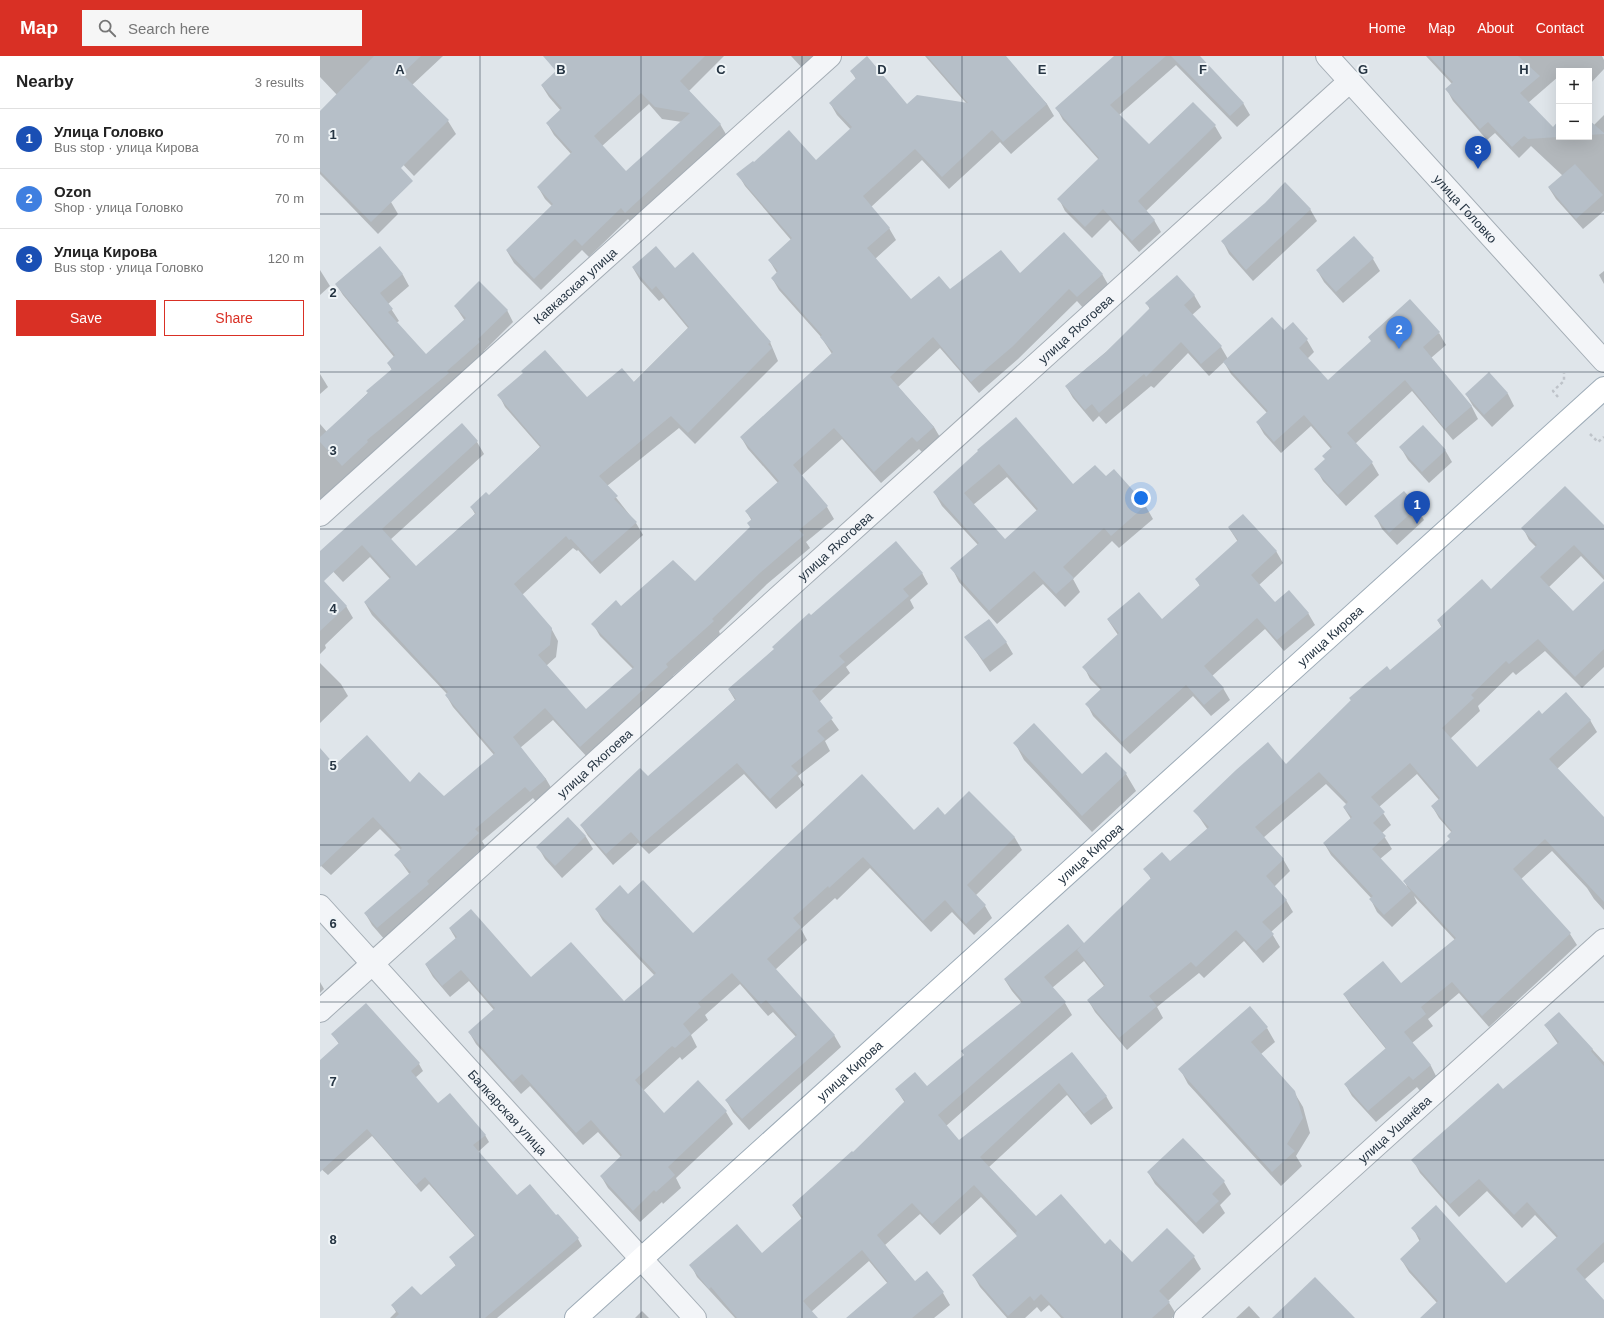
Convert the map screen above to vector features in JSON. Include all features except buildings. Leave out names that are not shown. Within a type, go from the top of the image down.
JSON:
[{"type":"main road","name":"улица Кирова","points":[[576,1318],[1604,388]]},
{"type":"street","name":"Кавказская улица","points":[[320,515],[830,56]]},
{"type":"street","name":"улица Головко","points":[[1327,56],[1604,361]]},
{"type":"street","name":"улица Яхогоева","points":[[320,1011],[1350,81]]},
{"type":"street","name":"Балкарская улица","points":[[320,906],[695,1318]]},
{"type":"street","name":"улица Ушанёва","points":[[1185,1318],[1604,940]]},
{"type":"path","points":[[1560,398],[1553,391],[1564,381],[1564,373]]},
{"type":"path","points":[[1588,432],[1598,442],[1604,437]]},
{"type":"place","name":"Улица Кирова","points":[[1478,169]]},
{"type":"place","name":"Ozon","points":[[1399,349]]},
{"type":"place","name":"Улица Головко","points":[[1417,524]]}]
